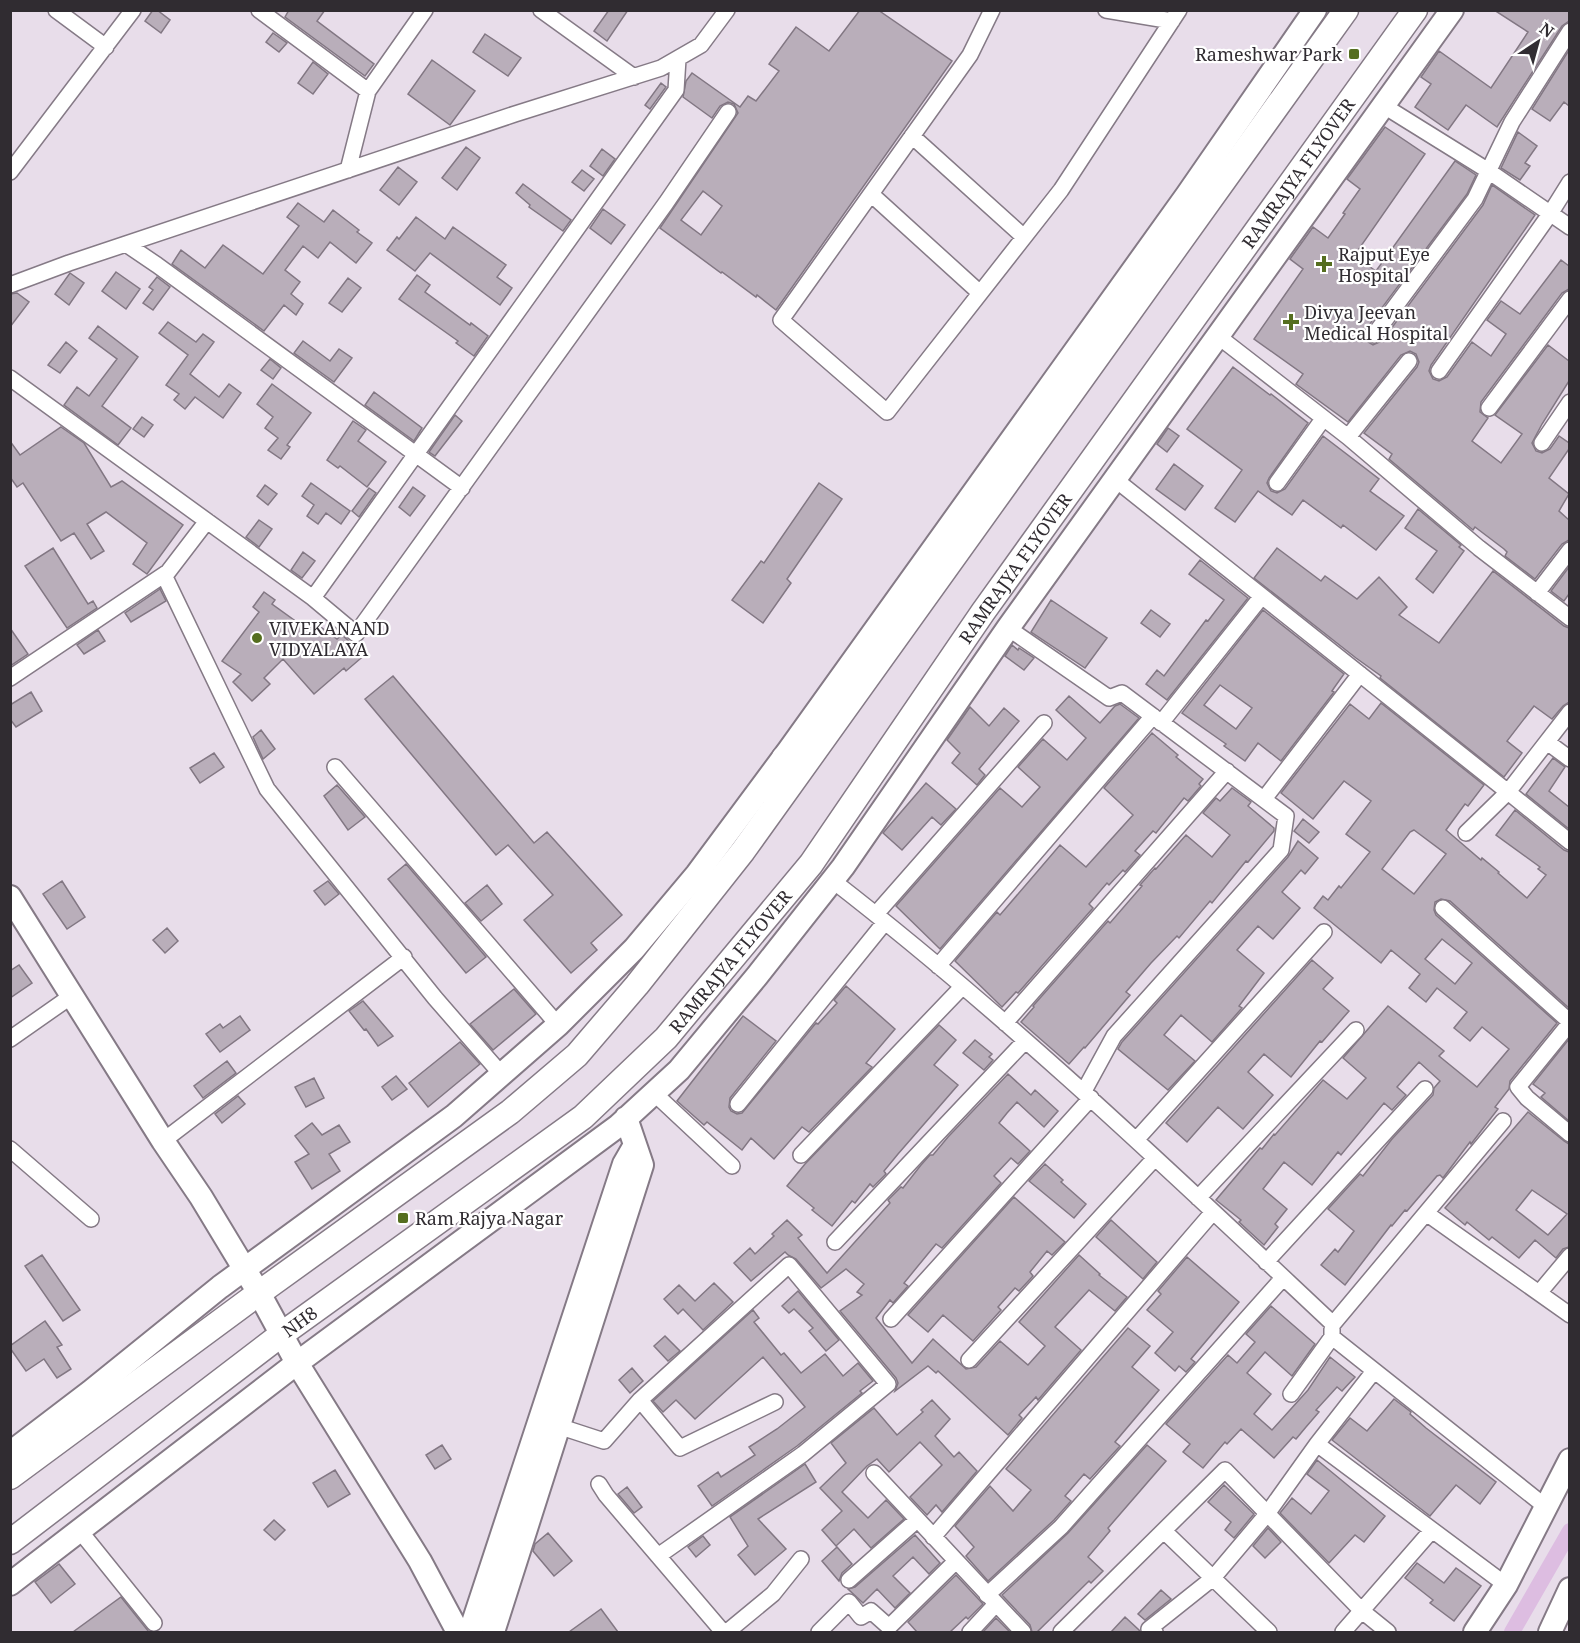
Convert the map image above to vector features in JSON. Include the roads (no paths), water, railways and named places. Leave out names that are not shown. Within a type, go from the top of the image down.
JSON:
[{"type":"main road","points":[[10,1477],[259,1293],[510,1112],[577,1055],[644,976],[743,851],[1346,10]]},
{"type":"main road","name":"RAMRAJYA FLYOVER","points":[[594,1107],[666,1038],[811,864],[1093,456],[1415,10]]},
{"type":"main road","points":[[773,809],[784,758]]},
{"type":"main road","name":"NH8","points":[[10,1542],[282,1334],[584,1117],[594,1107]]},
{"type":"street","points":[[56,10],[106,47]]},
{"type":"street","points":[[12,167],[134,10]]},
{"type":"street","points":[[259,10],[368,91]]},
{"type":"street","points":[[348,170],[368,91],[425,10]]},
{"type":"street","points":[[541,10],[634,77]]},
{"type":"street","points":[[10,285],[515,114],[662,68],[701,45],[727,10]]},
{"type":"street","points":[[992,10],[970,55],[781,320],[887,412],[1061,190],[1176,16],[1106,10]]},
{"type":"street","points":[[10,1453],[245,1270],[454,1116],[558,1025],[634,949],[697,874],[784,758],[1181,204],[1315,10]]},
{"type":"street","points":[[10,1584],[297,1363],[626,1118],[679,1071],[743,994],[832,880],[1008,628],[1452,10]]},
{"type":"street","points":[[1374,335],[1475,199],[1512,122],[1569,31]]},
{"type":"street","points":[[313,598],[676,90],[678,58]]},
{"type":"street","points":[[1384,106],[1487,170],[1569,227]]},
{"type":"street","points":[[10,378],[313,598],[356,634],[666,203],[728,112]]},
{"type":"street","points":[[912,136],[1024,237]]},
{"type":"street","points":[[1439,371],[1550,214],[1569,183]]},
{"type":"street","points":[[871,194],[980,294]]},
{"type":"street","points":[[126,244],[462,488]]},
{"type":"street","points":[[1490,408],[1569,299]]},
{"type":"street","points":[[1219,337],[1348,437],[1479,548],[1569,618]]},
{"type":"street","points":[[1348,437],[1409,361]]},
{"type":"street","points":[[1542,443],[1569,402]]},
{"type":"street","points":[[1277,483],[1323,419]]},
{"type":"street","points":[[1116,480],[1569,842]]},
{"type":"street","points":[[10,678],[164,575],[207,521]]},
{"type":"street","points":[[1537,593],[1569,550]]},
{"type":"street","points":[[164,575],[267,789],[435,998],[502,1075]]},
{"type":"street","points":[[938,966],[1157,720],[1262,596]]},
{"type":"street","points":[[891,1319],[1088,1095],[1114,1036],[1281,850],[1286,816],[1122,693],[1109,698],[1008,628]]},
{"type":"street","points":[[1264,799],[1360,674]]},
{"type":"street","points":[[1466,833],[1508,792],[1569,712]]},
{"type":"street","points":[[738,1104],[881,918],[1044,723]]},
{"type":"street","points":[[1547,742],[1569,759]]},
{"type":"street","points":[[335,767],[558,1025]]},
{"type":"street","points":[[1005,1023],[1227,771]]},
{"type":"street","points":[[832,880],[881,918],[1088,1095],[1283,1278],[1374,1371],[1545,1508]]},
{"type":"street","points":[[10,897],[163,1141],[201,1197],[259,1293],[297,1363],[420,1561],[458,1632]]},
{"type":"street","points":[[1443,908],[1569,1023],[1518,1087],[1527,1098],[1569,1134]]},
{"type":"street","points":[[1136,1140],[1324,932]]},
{"type":"street","points":[[163,1141],[404,957]]},
{"type":"street","points":[[801,1155],[962,987]]},
{"type":"street","points":[[10,1039],[73,995]]},
{"type":"street","points":[[1198,1198],[1356,1030]]},
{"type":"street","points":[[835,1242],[1025,1041]]},
{"type":"street","points":[[1266,1262],[1425,1089]]},
{"type":"street","points":[[657,1092],[732,1166]]},
{"type":"street","points":[[594,1107],[626,1118]]},
{"type":"street","points":[[493,1632],[642,1165],[626,1118]]},
{"type":"street","points":[[1291,1394],[1332,1330],[1503,1121]]},
{"type":"street","points":[[470,1632],[624,1164],[635,1145]]},
{"type":"street","points":[[11,1148],[91,1219]]},
{"type":"street","points":[[969,1360],[1155,1158]]},
{"type":"street","points":[[933,1537],[1213,1212]]},
{"type":"street","points":[[1426,1213],[1569,1315]]},
{"type":"street","points":[[1539,1293],[1569,1256]]},
{"type":"street","points":[[558,1426],[604,1442],[640,1400],[789,1265],[888,1384],[803,1454],[658,1556]]},
{"type":"street","points":[[970,1632],[991,1600],[1061,1527],[1283,1278]]},
{"type":"street","points":[[1150,1631],[1213,1578],[1267,1514],[1317,1444],[1374,1371]]},
{"type":"street","points":[[640,1400],[680,1448],[775,1402]]},
{"type":"street","points":[[1317,1444],[1506,1585]]},
{"type":"street","points":[[1475,1632],[1506,1585],[1569,1460]]},
{"type":"street","points":[[1061,1632],[1225,1470],[1362,1611],[1388,1632]]},
{"type":"street","points":[[874,1473],[1023,1632]]},
{"type":"street","points":[[598,1484],[725,1632],[773,1594],[801,1559]]},
{"type":"street","points":[[849,1580],[917,1520]]},
{"type":"street","points":[[80,1530],[154,1623]]},
{"type":"street","points":[[1343,1632],[1432,1530]]},
{"type":"street","points":[[1164,1531],[1269,1632]]},
{"type":"street","points":[[819,1632],[849,1602],[861,1617],[871,1611],[889,1627],[955,1562]]},
{"type":"street","points":[[1550,1632],[1569,1589]]},
{"type":"waterway","points":[[1512,1632],[1570,1531]]},
{"type":"place","name":"Rameshwar Park","points":[[1354,54]]},
{"type":"place","name":"Rajput Eye Hospital","points":[[1324,264]]},
{"type":"place","name":"Divya Jeevan Medical Hospital","points":[[1291,322]]},
{"type":"place","name":"VIVEKANAND VIDYALAYA","points":[[257,638]]},
{"type":"place","name":"Ram Rajya Nagar","points":[[403,1218]]}]
